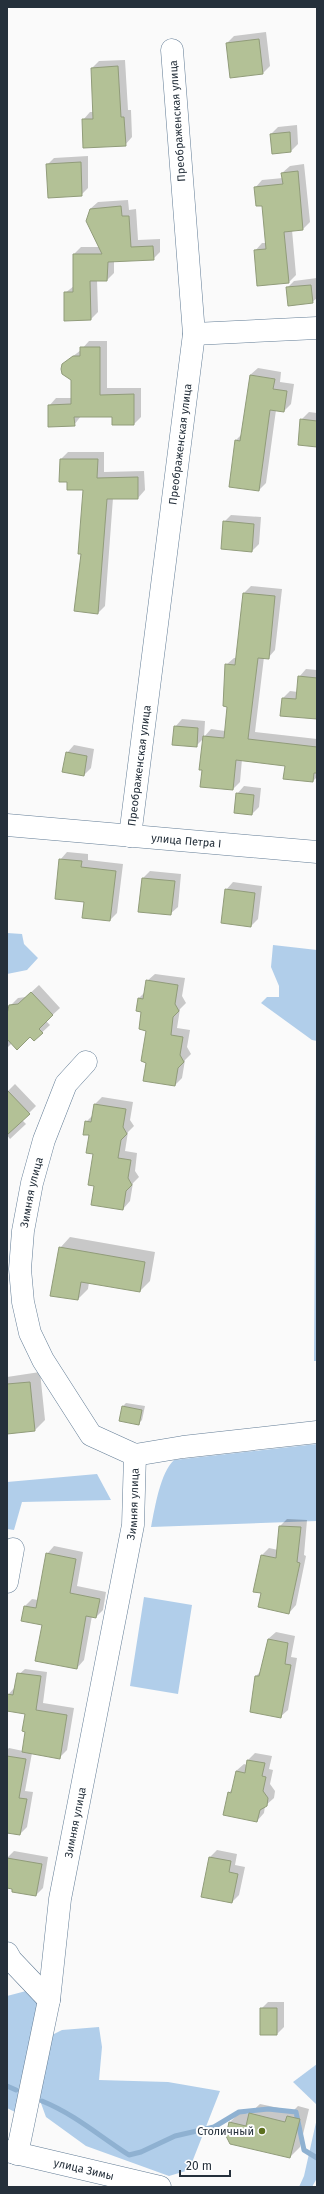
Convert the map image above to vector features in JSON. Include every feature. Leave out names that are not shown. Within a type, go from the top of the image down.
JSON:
[{"type":"street","name":"Преображенская улица","points":[[130,836],[194,334],[172,50]]},
{"type":"street","points":[[194,334],[317,328]]},
{"type":"street","name":"улица Петра I","points":[[7,824],[317,852]]},
{"type":"street","name":"Зимняя улица","points":[[12,2152],[49,2000],[60,1899],[133,1525],[135,1455],[91,1435],[42,1360],[30,1333],[23,1302],[20,1269],[23,1232],[32,1183],[44,1140],[66,1084],[86,1062]]},
{"type":"street","points":[[135,1455],[183,1447],[317,1432]]},
{"type":"street","points":[[7,1582],[13,1549]]},
{"type":"street","points":[[7,1953],[11,1960],[49,2000]]},
{"type":"street","name":"улица Зимы","points":[[12,2152],[160,2187]]},
{"type":"shaded area","points":[[7,933],[22,934],[24,944],[38,958],[27,970],[7,974]]},
{"type":"shaded area","points":[[273,945],[317,950],[317,1041],[312,1040],[261,1003],[267,997],[279,997],[279,986],[271,967]]},
{"type":"shaded area","points":[[316,1066],[317,1361],[314,1361]]},
{"type":"shaded area","points":[[317,1444],[317,1521],[151,1527],[156,1501],[165,1473],[174,1460]]},
{"type":"shaded area","points":[[97,1474],[111,1500],[22,1502],[14,1530],[7,1529],[7,1482]]},
{"type":"shaded area","points":[[144,1597],[192,1605],[178,1694],[130,1686]]},
{"type":"shaded area","points":[[26,1991],[40,2003],[15,2112],[7,2108],[7,1996]]},
{"type":"shaded area","points":[[99,2027],[102,2047],[99,2080],[168,2082],[220,2091],[189,2170],[169,2176],[86,2146],[46,2117],[38,2095],[52,2035],[62,2030]]},
{"type":"shaded area","points":[[317,2064],[317,2105],[293,2082]]},
{"type":"shaded area","points":[[317,2118],[317,2178],[312,2187],[299,2187],[304,2176]]},
{"type":"building","points":[[259,39],[263,74],[230,78],[226,43]]},
{"type":"building","points":[[118,66],[121,117],[124,117],[126,146],[83,148],[82,119],[93,119],[91,68]]},
{"type":"building","points":[[290,132],[291,152],[272,154],[270,134]]},
{"type":"building","points":[[81,162],[82,196],[48,198],[46,164]]},
{"type":"building","points":[[298,171],[303,230],[284,232],[289,283],[257,286],[254,250],[266,249],[262,206],[256,206],[254,187],[283,184],[281,173]]},
{"type":"building","points":[[121,206],[122,216],[129,216],[131,247],[153,246],[154,260],[108,262],[107,281],[90,281],[91,320],[64,321],[64,292],[73,292],[73,254],[102,254],[86,221],[90,209]]},
{"type":"building","points":[[311,285],[313,303],[288,306],[286,287]]},
{"type":"building","points":[[80,347],[100,347],[100,395],[134,394],[134,425],[112,425],[112,417],[74,417],[75,426],[48,427],[48,405],[71,404],[71,380],[62,374],[61,369],[62,364],[73,356],[80,356]]},
{"type":"building","points":[[250,375],[275,379],[273,389],[287,391],[284,412],[270,410],[259,491],[229,487],[235,440],[240,441]]},
{"type":"building","points":[[300,419],[317,421],[317,447],[298,445]]},
{"type":"building","points":[[60,459],[98,459],[97,478],[138,477],[138,499],[107,499],[98,614],[74,611],[81,554],[78,554],[83,490],[67,490],[67,482],[59,482]]},
{"type":"building","points":[[223,521],[254,524],[252,552],[221,549]]},
{"type":"building","points":[[243,593],[275,596],[269,659],[258,658],[248,739],[317,747],[317,773],[314,773],[313,782],[283,779],[285,766],[236,760],[233,790],[200,787],[202,770],[199,770],[203,736],[224,738],[227,707],[223,706],[225,664],[235,665]]},
{"type":"building","points":[[298,676],[317,678],[317,719],[280,716],[282,698],[296,699]]},
{"type":"building","points":[[174,726],[198,728],[197,747],[172,745]]},
{"type":"building","points":[[66,752],[87,756],[84,776],[62,772]]},
{"type":"building","points":[[236,793],[254,795],[252,815],[234,813]]},
{"type":"building","points":[[59,859],[82,861],[81,867],[116,871],[110,921],[82,918],[84,902],[55,899]]},
{"type":"building","points":[[142,878],[175,881],[171,915],[138,912]]},
{"type":"building","points":[[225,889],[255,893],[251,927],[221,923]]},
{"type":"building","points":[[146,980],[178,985],[175,1004],[179,1011],[173,1017],[171,1035],[183,1037],[180,1055],[184,1062],[178,1068],[175,1086],[143,1081],[146,1063],[141,1061],[146,1031],[139,1029],[141,1012],[136,1011],[138,998],[143,999]]},
{"type":"building","points":[[31,992],[53,1015],[39,1029],[43,1033],[34,1041],[30,1037],[17,1050],[7,1039],[7,1014],[9,1005],[18,1004]]},
{"type":"building","points":[[7,1090],[30,1114],[7,1135]]},
{"type":"building","points":[[94,1104],[126,1109],[123,1127],[127,1134],[121,1140],[118,1158],[131,1160],[128,1178],[132,1185],[126,1191],[123,1210],[91,1205],[94,1186],[88,1185],[93,1154],[86,1153],[89,1135],[83,1135],[85,1121],[91,1122]]},
{"type":"building","points":[[59,1247],[145,1262],[140,1292],[81,1282],[78,1300],[50,1296]]},
{"type":"building","points":[[30,1382],[35,1431],[7,1434],[7,1384]]},
{"type":"building","points":[[122,1406],[142,1410],[139,1425],[119,1421]]},
{"type":"building","points":[[279,1526],[301,1527],[297,1562],[300,1563],[289,1614],[258,1607],[261,1593],[253,1592],[261,1555],[276,1558]]},
{"type":"building","points":[[46,1553],[76,1559],[70,1593],[100,1599],[96,1618],[86,1616],[77,1669],[35,1661],[42,1625],[21,1621],[24,1606],[36,1608]]},
{"type":"building","points":[[268,1639],[288,1643],[285,1664],[291,1665],[281,1718],[250,1712],[255,1676],[259,1676]]},
{"type":"building","points":[[17,1673],[41,1676],[36,1710],[67,1715],[60,1759],[22,1752],[25,1732],[22,1731],[25,1714],[7,1711],[7,1694],[13,1695]]},
{"type":"building","points":[[7,1756],[26,1759],[19,1798],[27,1799],[20,1835],[7,1833]]},
{"type":"building","points":[[247,1760],[265,1763],[262,1776],[266,1777],[263,1791],[268,1798],[267,1806],[260,1810],[257,1822],[223,1815],[228,1792],[231,1793],[236,1771],[245,1773]]},
{"type":"building","points":[[209,1857],[231,1861],[229,1872],[238,1874],[232,1903],[201,1897]]},
{"type":"building","points":[[7,1858],[42,1864],[36,1896],[12,1892],[12,1889],[7,1888]]},
{"type":"building","points":[[260,2008],[277,2008],[277,2035],[260,2035]]},
{"type":"building","name":"Столичный","points":[[249,2113],[285,2122],[287,2116],[300,2119],[290,2158],[230,2144],[226,2136],[229,2122],[246,2126]]},
{"type":"waterway","points":[[7,2086],[16,2090]]},
{"type":"waterway","points":[[42,2101],[77,2119],[129,2155],[141,2152],[175,2136],[214,2127],[239,2112],[268,2109],[296,2112],[304,2150],[317,2158]]},
{"type":"place","name":"Столичный","points":[[262,2131]]}]
